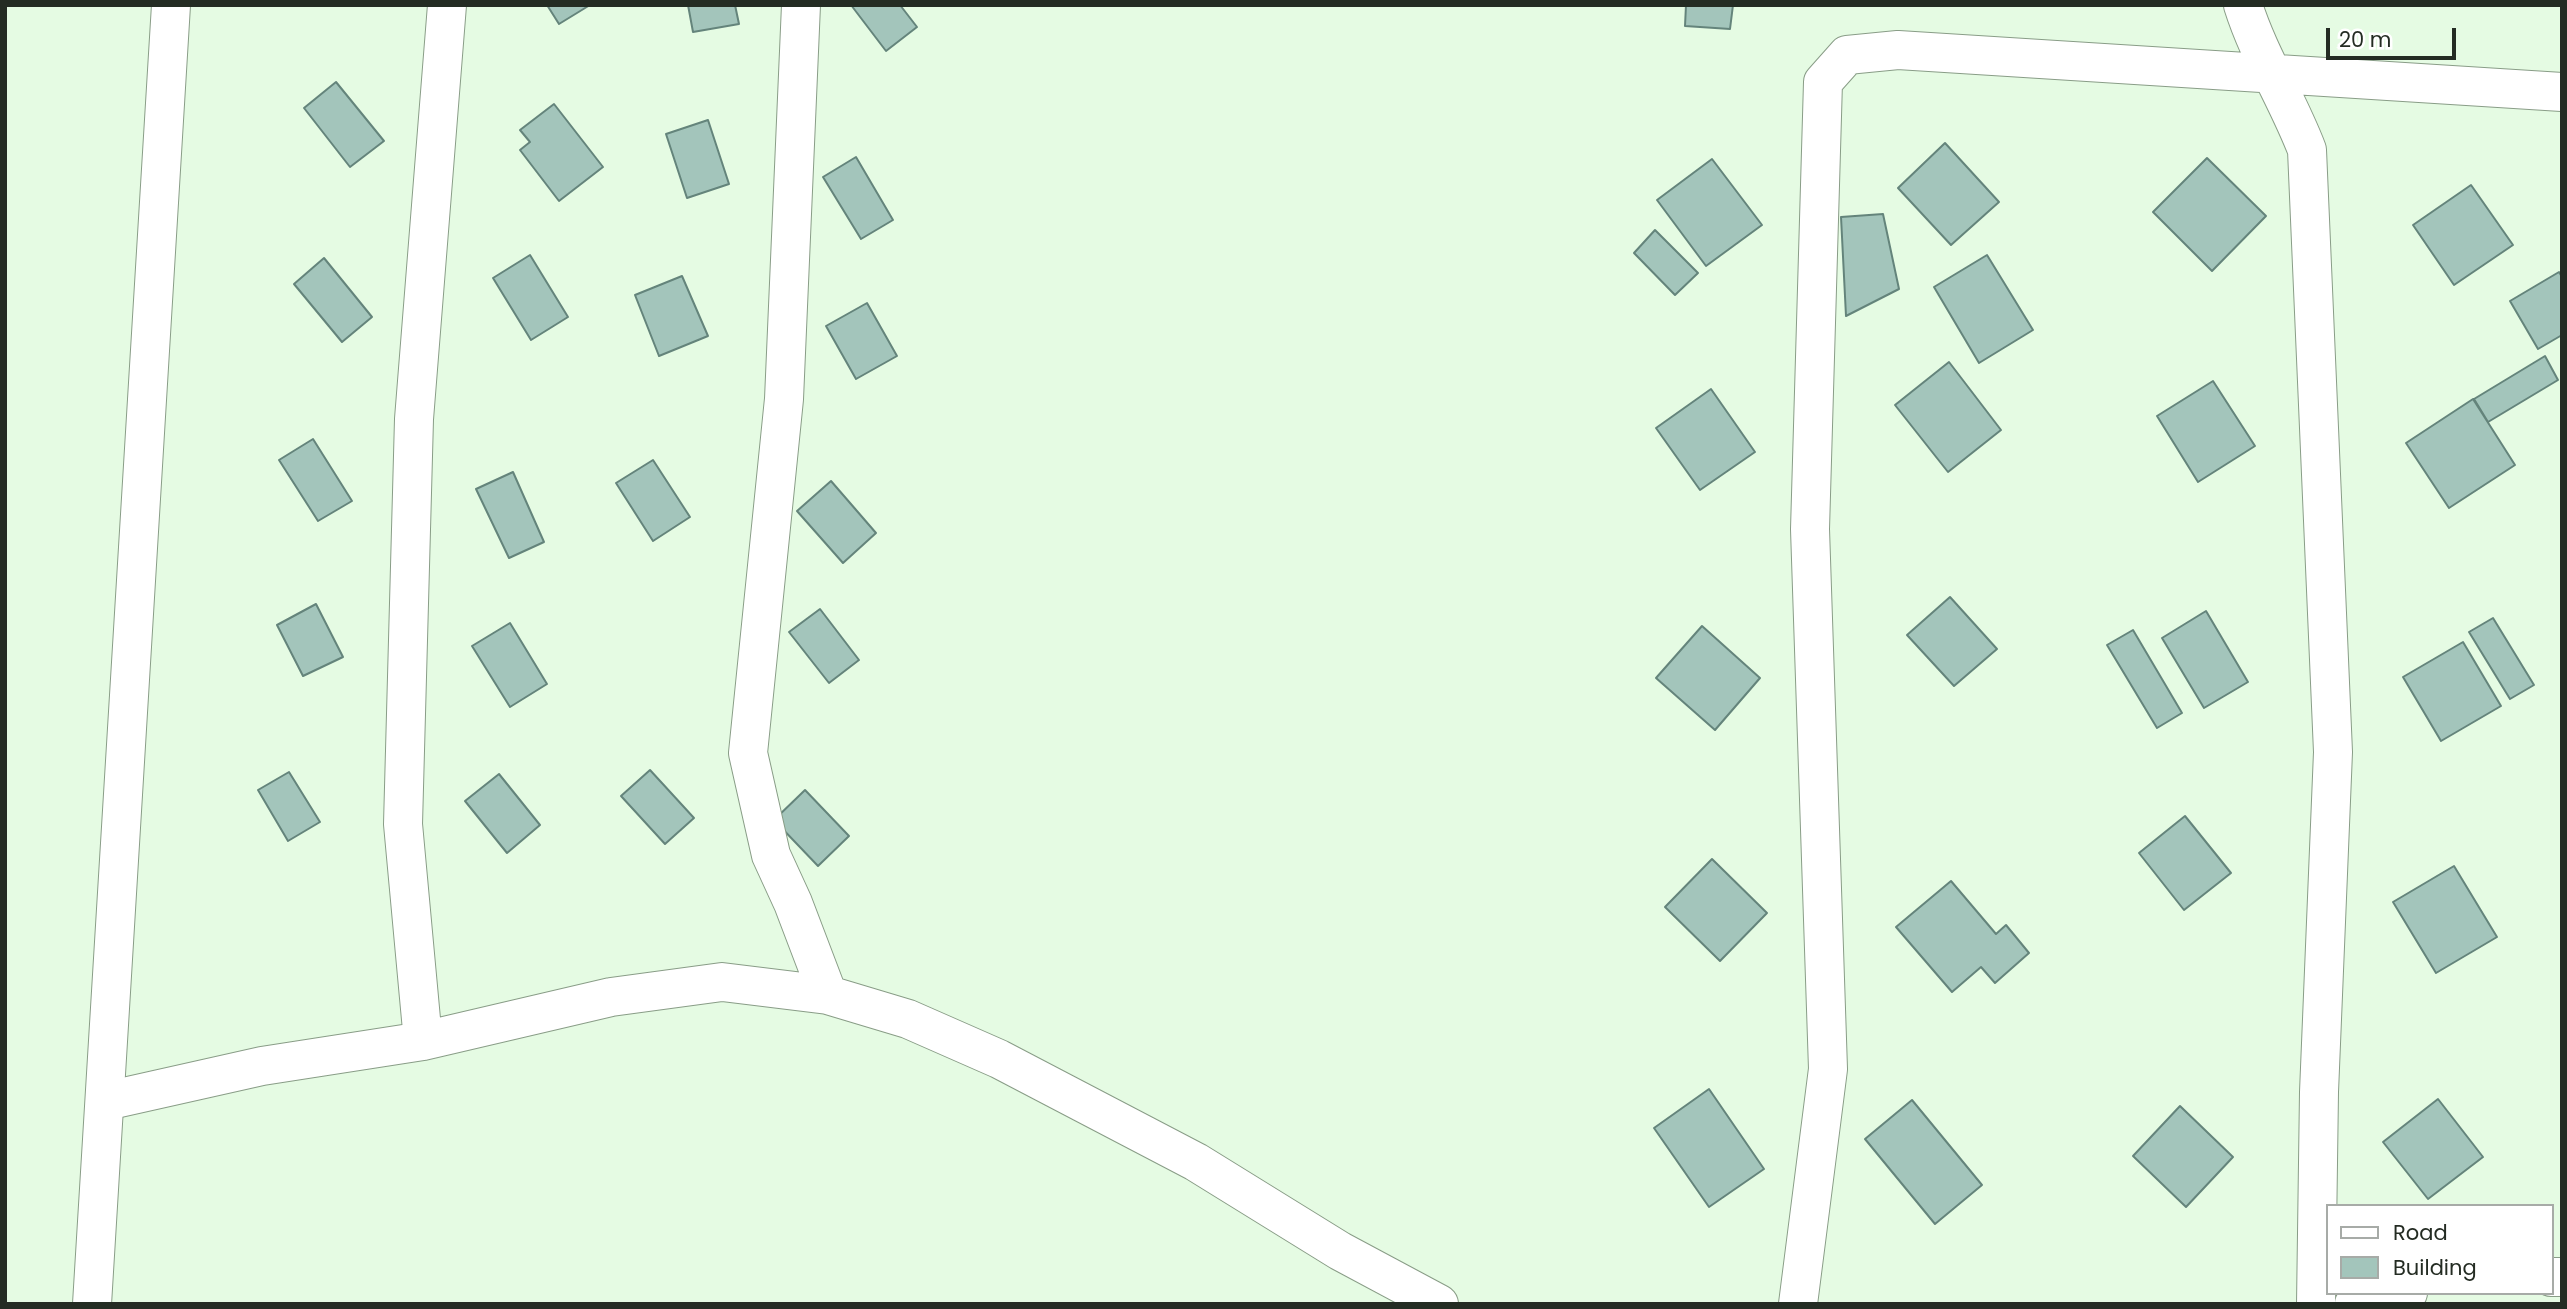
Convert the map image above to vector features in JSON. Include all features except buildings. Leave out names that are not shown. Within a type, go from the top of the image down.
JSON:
[{"type":"street","points":[[92,1304],[171,5]]},
{"type":"street","points":[[423,1041],[403,824],[414,419],[447,5]]},
{"type":"street","points":[[801,5],[784,399],[748,753],[771,855],[793,903],[828,995]]},
{"type":"street","points":[[2242,5],[2253,38],[2292,110],[2307,150],[2333,752],[2319,1092],[2316,1304]]},
{"type":"street","points":[[1798,1304],[1828,1069],[1810,529],[1823,82],[1847,55],[1898,50],[2272,76],[2562,92]]},
{"type":"street","points":[[106,1101],[262,1066],[423,1041],[611,997],[722,982],[828,995],[908,1019],[999,1059],[1196,1162],[1340,1251],[1439,1304]]},
{"type":"street","points":[[2354,1304],[2398,1295]]}]
